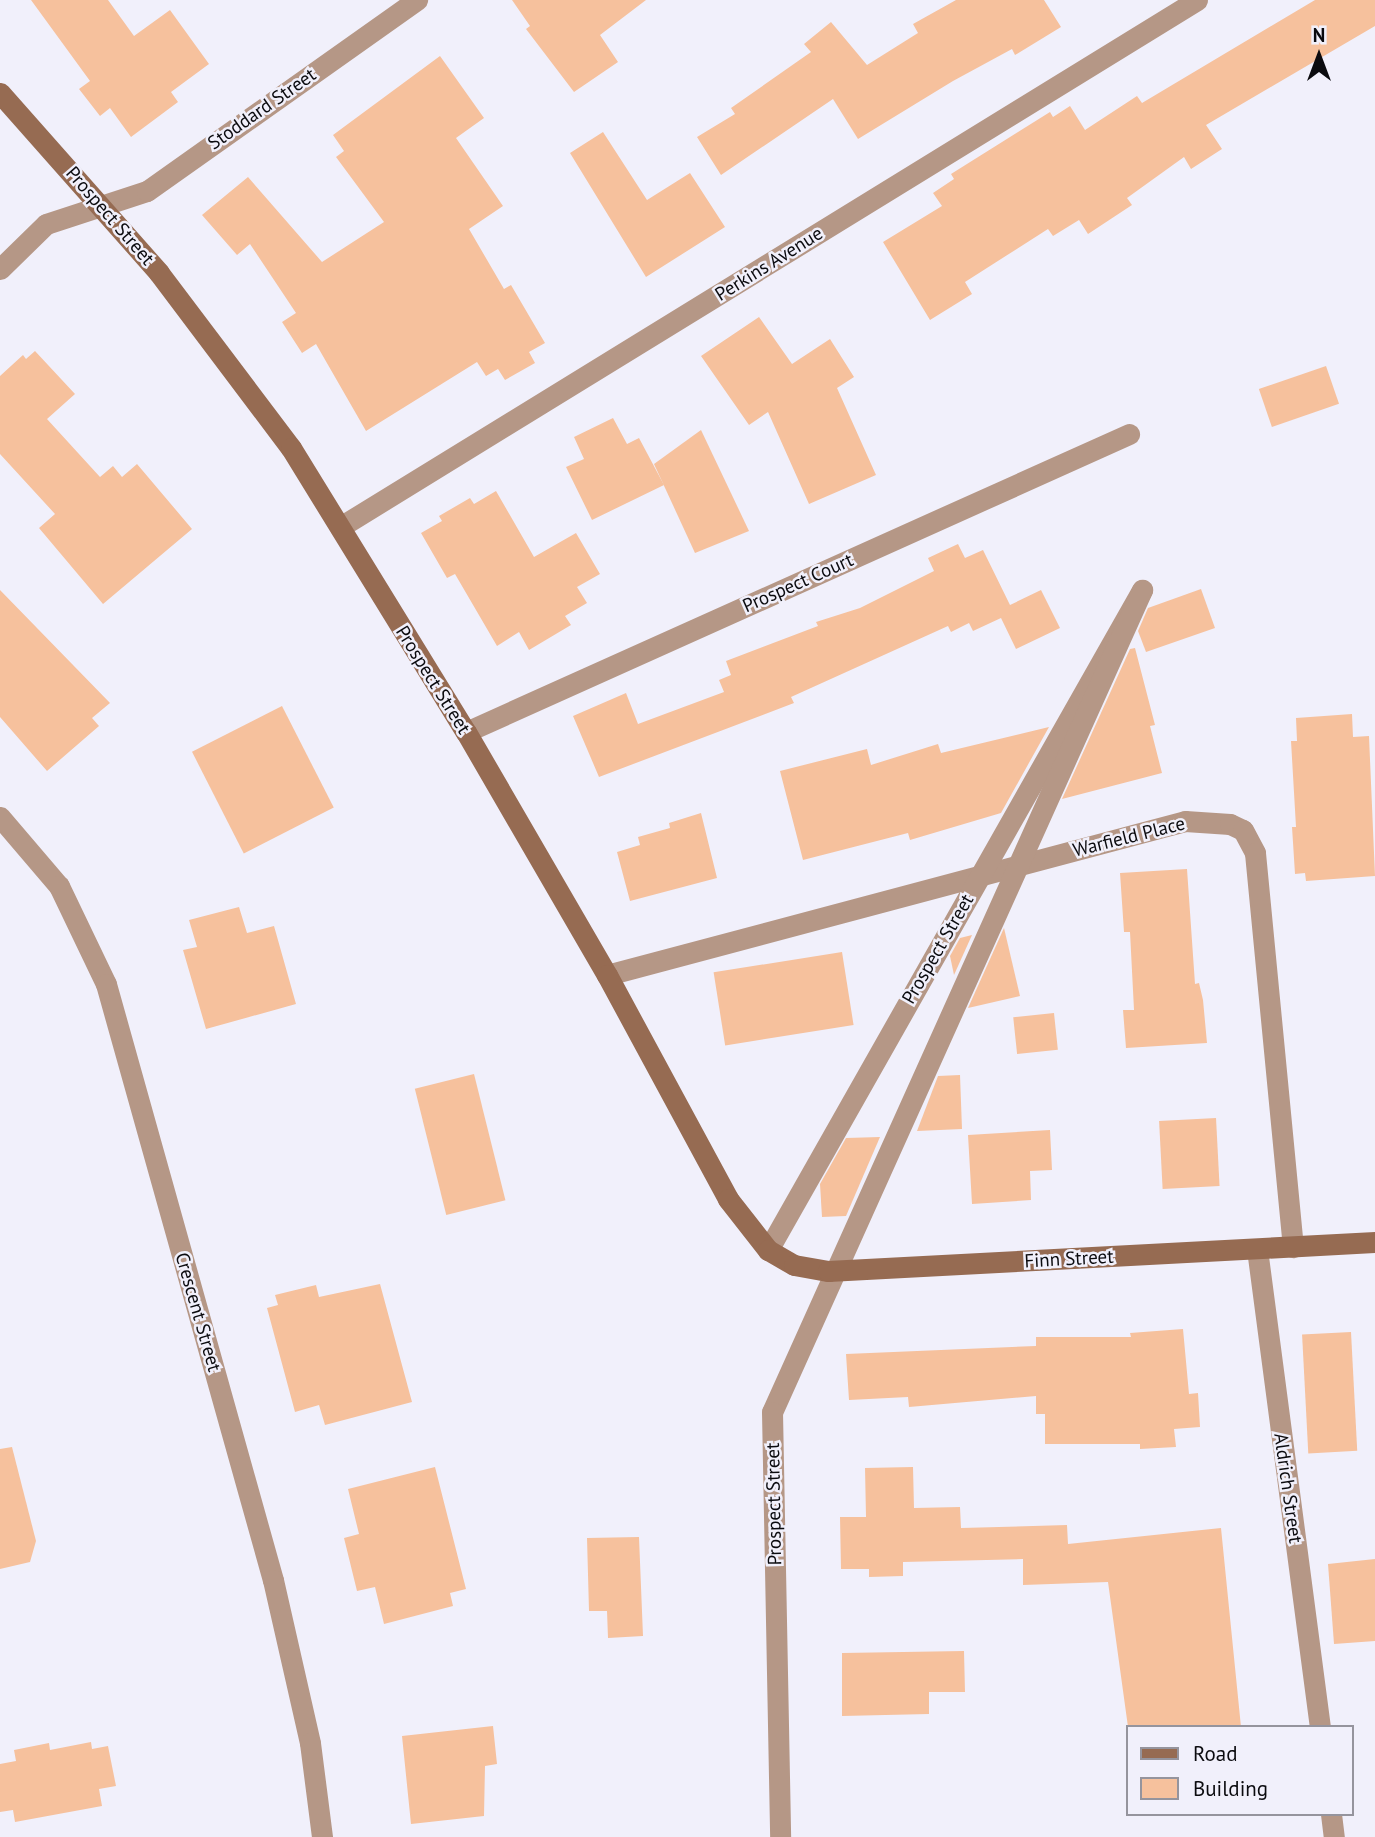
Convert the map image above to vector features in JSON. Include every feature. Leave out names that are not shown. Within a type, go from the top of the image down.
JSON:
[{"type":"main road","name":"Prospect Street","points":[[0,93],[102,205],[258,400],[466,732],[607,975],[728,1199],[768,1250]]},
{"type":"main road","name":"Finn Street","points":[[768,1250],[794,1265],[828,1271],[1375,1242]]},
{"type":"street","name":"Stoddard Street","points":[[0,269],[46,224],[147,191],[417,0]]},
{"type":"street","name":"Perkins Avenue","points":[[340,527],[1197,0]]},
{"type":"street","name":"Prospect Court","points":[[466,732],[1129,434]]},
{"type":"street","name":"Prospect Street","points":[[768,1250],[1142,590],[772,1412],[780,1837]]},
{"type":"street","name":"Crescent Street","points":[[0,817],[59,886],[106,984],[273,1580],[310,1743],[322,1837]]},
{"type":"street","name":"Warfield Place","points":[[607,975],[1185,821],[1230,824],[1243,830],[1255,853],[1293,1247]]},
{"type":"street","name":"Aldrich Street","points":[[1256,1249],[1320,1725]]},
{"type":"street","points":[[1331,1816],[1334,1837]]},
{"type":"building","points":[[31,0],[108,0],[134,36],[170,10],[209,64],[171,92],[178,102],[131,137],[110,108],[100,116],[79,89],[90,81]]},
{"type":"building","points":[[512,0],[646,0],[600,35],[618,62],[574,92],[526,29],[530,26]]},
{"type":"building","points":[[956,0],[1044,0],[1061,27],[1015,55],[1012,49],[953,81],[858,139],[833,99],[721,175],[697,137],[735,114],[731,108],[811,52],[804,44],[831,22],[867,65],[918,33],[913,24]]},
{"type":"building","points":[[1315,0],[1375,0],[1375,26],[1206,125],[1222,149],[1191,169],[1184,157],[1127,198],[1132,205],[1088,234],[1079,220],[1053,236],[1048,229],[965,282],[972,294],[930,320],[883,242],[942,206],[933,193],[954,179],[951,174],[1050,112],[1053,117],[1070,106],[1085,130],[1137,96],[1142,103]]},
{"type":"building","points":[[440,56],[484,118],[456,138],[503,206],[469,229],[504,289],[511,285],[545,343],[529,352],[535,363],[505,380],[498,369],[486,376],[477,362],[366,431],[316,344],[302,353],[282,322],[296,313],[250,244],[237,255],[202,215],[248,177],[322,262],[384,222],[336,157],[344,151],[333,135]]},
{"type":"building","points":[[603,132],[647,200],[690,173],[725,227],[646,277],[570,153]]},
{"type":"building","points":[[759,317],[792,364],[830,339],[854,377],[837,388],[876,475],[809,504],[768,412],[749,425],[701,356]]},
{"type":"building","points":[[35,351],[75,394],[47,419],[100,477],[113,466],[122,477],[137,464],[192,529],[103,604],[39,528],[55,514],[0,454],[0,376],[23,355],[26,359]]},
{"type":"building","points":[[1326,366],[1339,404],[1272,427],[1259,389]]},
{"type":"building","points":[[613,418],[627,444],[639,438],[664,485],[592,520],[566,467],[584,459],[574,437]]},
{"type":"building","points":[[701,430],[749,531],[695,553],[654,464]]},
{"type":"building","points":[[496,491],[534,557],[576,533],[600,574],[577,587],[587,603],[565,616],[571,625],[529,650],[519,632],[497,646],[455,574],[447,578],[421,533],[442,521],[439,516],[470,498],[474,504]]},
{"type":"building","points":[[958,544],[965,558],[983,550],[1010,605],[1041,590],[1060,628],[1016,649],[1001,618],[973,631],[969,623],[951,632],[948,626],[791,697],[794,703],[599,777],[573,716],[626,693],[638,724],[724,692],[719,680],[731,675],[726,661],[818,626],[816,622],[860,608],[934,571],[928,558]]},
{"type":"building","points":[[1201,589],[1215,628],[1146,652],[1138,631],[1148,608]]},
{"type":"building","points":[[0,590],[110,703],[92,718],[99,726],[47,771],[0,717]]},
{"type":"building","points":[[1135,648],[1155,725],[1150,726],[1162,773],[1062,799],[1130,649]]},
{"type":"building","points":[[282,706],[334,808],[244,853],[192,752]]},
{"type":"building","points":[[1352,714],[1353,737],[1369,736],[1375,876],[1306,881],[1305,873],[1295,874],[1292,827],[1296,827],[1291,741],[1297,741],[1296,718]]},
{"type":"building","points":[[1049,727],[1001,813],[910,840],[908,833],[803,860],[780,771],[867,749],[871,765],[938,744],[941,753]]},
{"type":"building","points":[[701,813],[717,878],[630,901],[617,852],[640,845],[638,837],[670,828],[669,823]]},
{"type":"building","points":[[1187,869],[1195,984],[1199,983],[1203,1000],[1207,1043],[1126,1048],[1123,1010],[1134,1010],[1130,932],[1124,932],[1120,873]]},
{"type":"building","points":[[239,907],[247,933],[274,926],[296,1004],[206,1029],[183,950],[197,947],[189,920]]},
{"type":"building","points":[[1004,928],[1020,996],[968,1008]]},
{"type":"building","points":[[972,935],[954,975],[950,956],[960,938]]},
{"type":"building","points":[[842,952],[854,1025],[725,1045],[714,972]]},
{"type":"building","points":[[1054,1013],[1058,1050],[1017,1054],[1013,1017]]},
{"type":"building","points":[[474,1074],[505,1200],[446,1215],[415,1089]]},
{"type":"building","points":[[960,1075],[962,1129],[917,1131],[938,1076]]},
{"type":"building","points":[[1216,1118],[1220,1186],[1163,1189],[1159,1121]]},
{"type":"building","points":[[1050,1130],[1052,1170],[1030,1171],[1031,1200],[972,1204],[968,1135]]},
{"type":"building","points":[[880,1137],[846,1216],[822,1217],[820,1184],[846,1138]]},
{"type":"building","points":[[380,1284],[412,1402],[325,1425],[319,1405],[295,1412],[267,1308],[278,1305],[275,1295],[316,1285],[319,1297]]},
{"type":"building","points":[[1183,1329],[1189,1394],[1198,1393],[1200,1427],[1174,1429],[1176,1447],[1140,1449],[1140,1444],[1045,1444],[1045,1414],[1036,1414],[1036,1396],[909,1407],[908,1397],[849,1400],[846,1354],[1036,1346],[1036,1337],[1131,1337],[1130,1333]]},
{"type":"building","points":[[1351,1332],[1357,1451],[1308,1453],[1302,1335]]},
{"type":"building","points":[[12,1447],[36,1541],[30,1562],[0,1569],[0,1449]]},
{"type":"building","points":[[435,1467],[466,1589],[450,1593],[453,1606],[384,1624],[375,1587],[357,1591],[344,1538],[359,1534],[348,1489]]},
{"type":"building","points":[[913,1467],[914,1508],[960,1507],[961,1528],[1067,1525],[1068,1544],[1221,1528],[1241,1725],[1128,1725],[1108,1582],[1023,1585],[1023,1559],[903,1562],[903,1576],[869,1577],[869,1569],[841,1569],[840,1517],[866,1517],[865,1468]]},
{"type":"building","points":[[639,1537],[643,1636],[608,1638],[607,1611],[589,1611],[587,1538]]},
{"type":"building","points":[[1375,1559],[1375,1641],[1334,1644],[1328,1564]]},
{"type":"building","points":[[964,1651],[965,1692],[929,1692],[929,1714],[842,1716],[842,1653]]},
{"type":"building","points":[[493,1726],[497,1764],[485,1766],[484,1816],[411,1824],[402,1736]]},
{"type":"building","points":[[91,1742],[92,1749],[108,1746],[116,1786],[99,1789],[102,1806],[15,1822],[13,1810],[0,1812],[0,1764],[16,1761],[14,1750],[49,1743],[50,1750]]}]
